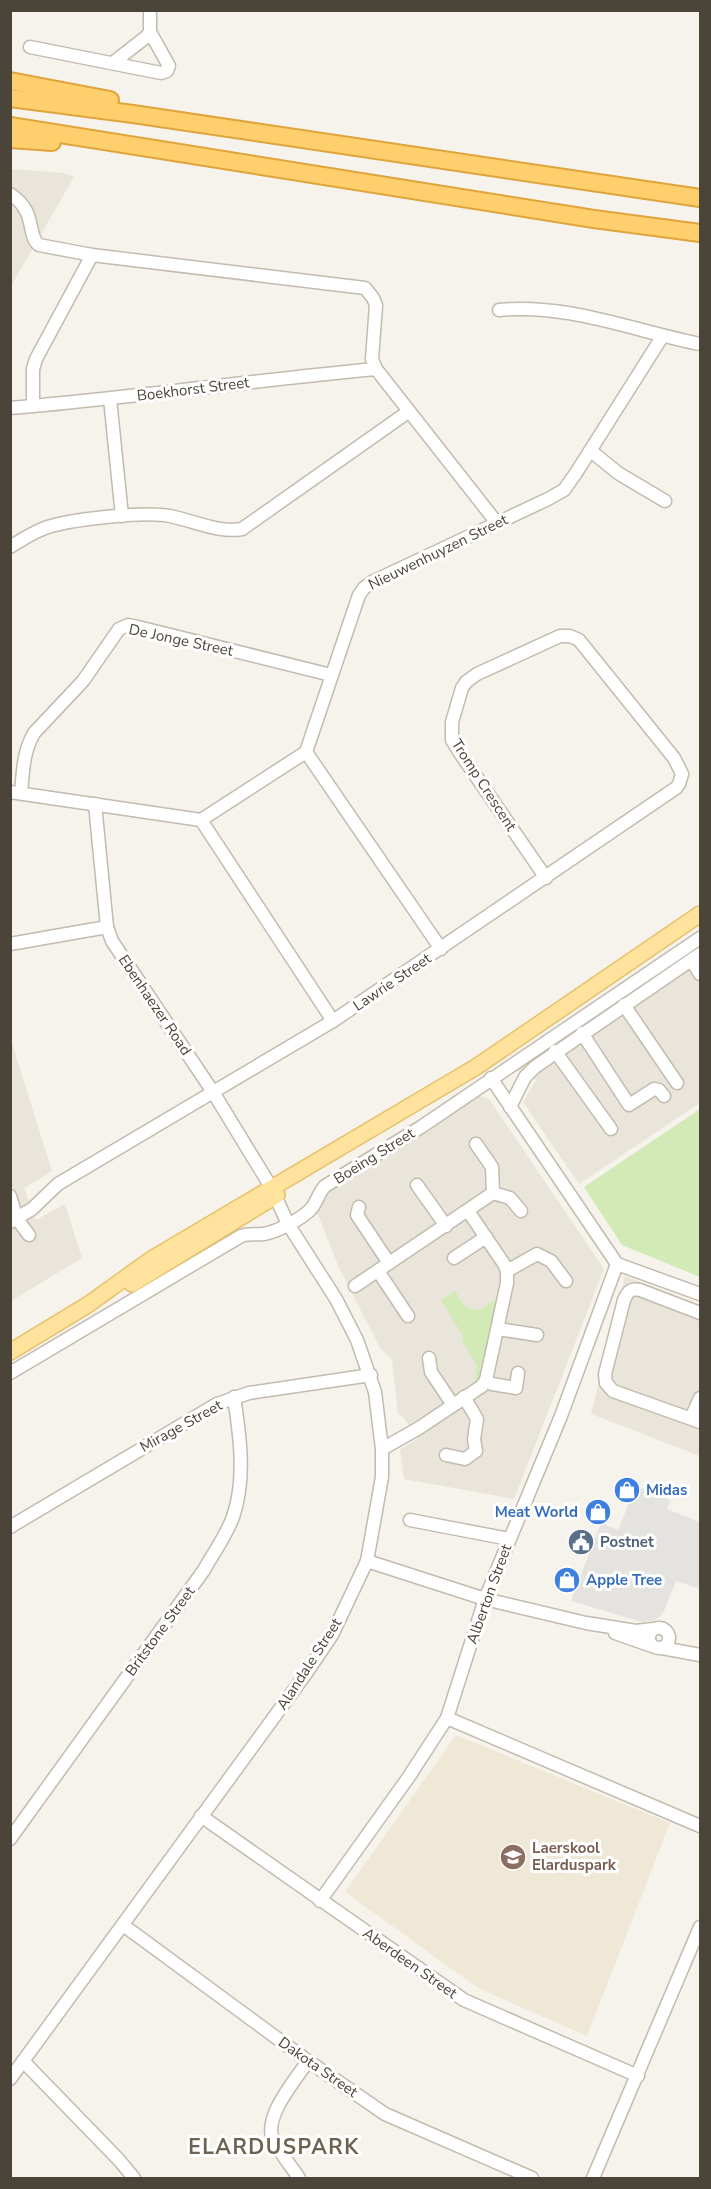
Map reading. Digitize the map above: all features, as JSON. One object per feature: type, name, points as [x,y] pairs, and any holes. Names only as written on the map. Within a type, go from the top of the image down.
[{"type":"highway","points":[[10,81],[351,147]]},
{"type":"highway","points":[[10,98],[133,114],[700,198]]},
{"type":"highway","points":[[10,126],[582,218],[700,233]]},
{"type":"highway","points":[[10,139],[152,148]]},
{"type":"main road","name":"Boeing Street","points":[[10,1354],[476,1067],[700,914]]},
{"type":"main road","name":"Boeing Street","points":[[273,1192],[448,1093],[700,922]]},
{"type":"street","points":[[30,47],[161,73],[167,71],[169,66],[150,32],[150,10]]},
{"type":"street","points":[[114,62],[150,32]]},
{"type":"street","points":[[10,194],[26,208],[34,241],[39,246],[92,255],[366,288],[376,305],[372,360],[376,369],[496,523]]},
{"type":"street","points":[[33,406],[33,369],[36,359],[92,255]]},
{"type":"street","points":[[499,310],[525,307],[579,315],[662,337],[700,344]]},
{"type":"street","name":"Nieuwenhuyzen Street","points":[[306,752],[359,595],[364,588],[557,495],[570,482],[591,451],[662,337]]},
{"type":"street","name":"Boekhorst Street","points":[[10,408],[376,369]]},
{"type":"street","points":[[110,399],[122,516]]},
{"type":"street","points":[[10,547],[53,525],[122,516],[156,514],[222,529],[242,529],[408,412]]},
{"type":"street","points":[[591,451],[618,473],[665,501]]},
{"type":"street","name":"De Jonge Street","points":[[16,793],[28,743],[82,681],[123,626],[138,627],[331,675]]},
{"type":"street","name":"Tromp Crescent","points":[[546,878],[452,740],[452,722],[458,697],[466,682],[477,674],[560,636],[570,636],[579,640],[656,735]]},
{"type":"street","name":"Lawrie Street","points":[[14,1221],[32,1209],[58,1184],[333,1021],[546,878],[680,784],[682,774],[679,767],[656,735]]},
{"type":"street","points":[[16,793],[201,820],[306,752],[441,949]]},
{"type":"street","name":"Ebenhaezer Road","points":[[94,804],[107,927],[115,947],[213,1092],[273,1192]]},
{"type":"street","points":[[201,820],[333,1021]]},
{"type":"street","points":[[10,944],[107,927]]},
{"type":"street","name":"Boeing Street","points":[[10,1373],[241,1236],[249,1233],[266,1233],[300,1218],[311,1209],[325,1186],[421,1127],[700,938]]},
{"type":"street","points":[[510,1107],[528,1072],[555,1051],[696,958],[700,974]]},
{"type":"street","points":[[624,1005],[677,1083]]},
{"type":"street","points":[[582,1033],[629,1105],[654,1089],[662,1092],[664,1096]]},
{"type":"street","points":[[555,1051],[610,1129]]},
{"type":"street","points":[[491,1078],[617,1264],[700,1294]]},
{"type":"street","points":[[476,1144],[492,1167],[493,1193]]},
{"type":"street","points":[[417,1185],[446,1226]]},
{"type":"street","name":"Alandale Street","points":[[10,2079],[332,1635],[367,1561],[382,1477],[378,1406],[357,1340],[336,1299],[288,1224],[273,1192]]},
{"type":"street","points":[[493,1193],[510,1198],[521,1210]]},
{"type":"street","points":[[355,1286],[493,1193]]},
{"type":"street","points":[[10,1196],[14,1221],[29,1235]]},
{"type":"street","points":[[359,1207],[357,1215],[389,1263]]},
{"type":"street","points":[[382,1449],[419,1428],[482,1386],[486,1380],[507,1283],[507,1270],[468,1211]]},
{"type":"street","points":[[454,1258],[486,1237]]},
{"type":"street","points":[[507,1270],[537,1254],[551,1261],[566,1281]]},
{"type":"street","name":"Alberton Street","points":[[320,1901],[408,1778],[447,1718],[485,1599],[561,1416],[617,1264]]},
{"type":"street","points":[[378,1270],[408,1316]]},
{"type":"street","points":[[700,1313],[640,1290],[629,1291],[624,1300],[605,1374],[606,1383],[613,1391],[696,1420],[700,1398]]},
{"type":"street","points":[[498,1329],[537,1335]]},
{"type":"street","points":[[429,1358],[431,1372],[453,1405]]},
{"type":"street","points":[[486,1380],[492,1384],[516,1388],[518,1373]]},
{"type":"street","name":"Mirage Street","points":[[10,1527],[195,1416],[234,1397],[370,1375]]},
{"type":"street","name":"Britstone Street","points":[[10,1839],[204,1570],[226,1532],[238,1498],[240,1480],[240,1432],[234,1397]]},
{"type":"street","points":[[446,1455],[465,1459],[476,1451],[474,1439],[477,1419],[464,1397]]},
{"type":"street","points":[[410,1520],[509,1539]]},
{"type":"street","points":[[367,1561],[485,1599],[586,1623],[698,1654]]},
{"type":"street","points":[[586,1623],[636,1631],[663,1629],[661,1644]]},
{"type":"street","points":[[653,1629],[648,1637],[661,1644]]},
{"type":"street","points":[[447,1718],[700,1826]]},
{"type":"street","name":"Aberdeen Street","points":[[201,1816],[464,2000],[638,2076]]},
{"type":"street","name":"Dakota Street","points":[[123,1925],[308,2061],[393,2119],[532,2178]]},
{"type":"street","points":[[593,2178],[700,1927]]},
{"type":"street","points":[[23,2061],[134,2178]]},
{"type":"street","points":[[299,2178],[273,2138],[271,2124],[275,2112],[308,2061]]},
{"type":"shaded area","points":[[11,169],[64,173],[74,177],[11,286]]},
{"type":"shaded area","points":[[700,942],[700,1103],[579,1184],[523,1102],[536,1080],[513,1069]]},
{"type":"shaded area","points":[[10,1037],[52,1171],[24,1188],[36,1220],[65,1204],[82,1258],[11,1301]]},
{"type":"shaded area","points":[[476,1095],[489,1099],[604,1269],[514,1499],[404,1479],[400,1450],[417,1439],[404,1418],[398,1414],[392,1360],[380,1348],[339,1268],[317,1212],[324,1193],[428,1132]]},
{"type":"shaded area","points":[[625,1276],[700,1305],[700,1456],[591,1414]]},
{"type":"shaded area","points":[[636,1486],[671,1500],[667,1509],[700,1522],[700,1589],[676,1581],[660,1616],[655,1620],[642,1622],[571,1601],[601,1523],[618,1530]]},
{"type":"shaded area","name":"Laerskool Elarduspark","points":[[456,1735],[670,1823],[587,2036],[478,1988],[345,1892]]},
{"type":"green space","points":[[700,1109],[700,1277],[622,1245],[584,1187]]},
{"type":"green space","points":[[455,1291],[466,1308],[480,1310],[493,1301],[497,1302],[482,1378],[475,1383],[477,1365],[462,1341],[463,1336],[441,1300]]},
{"type":"place","name":"Midas","points":[[627,1490]]},
{"type":"place","name":"Meat World","points":[[598,1512]]},
{"type":"place","name":"Postnet","points":[[581,1542]]},
{"type":"place","name":"Apple Tree","points":[[567,1580]]},
{"type":"place","name":"Laerskool Elarduspark","points":[[513,1857]]},
{"type":"district","name":"ELARDUSPARK","points":[[274,2147]]}]
